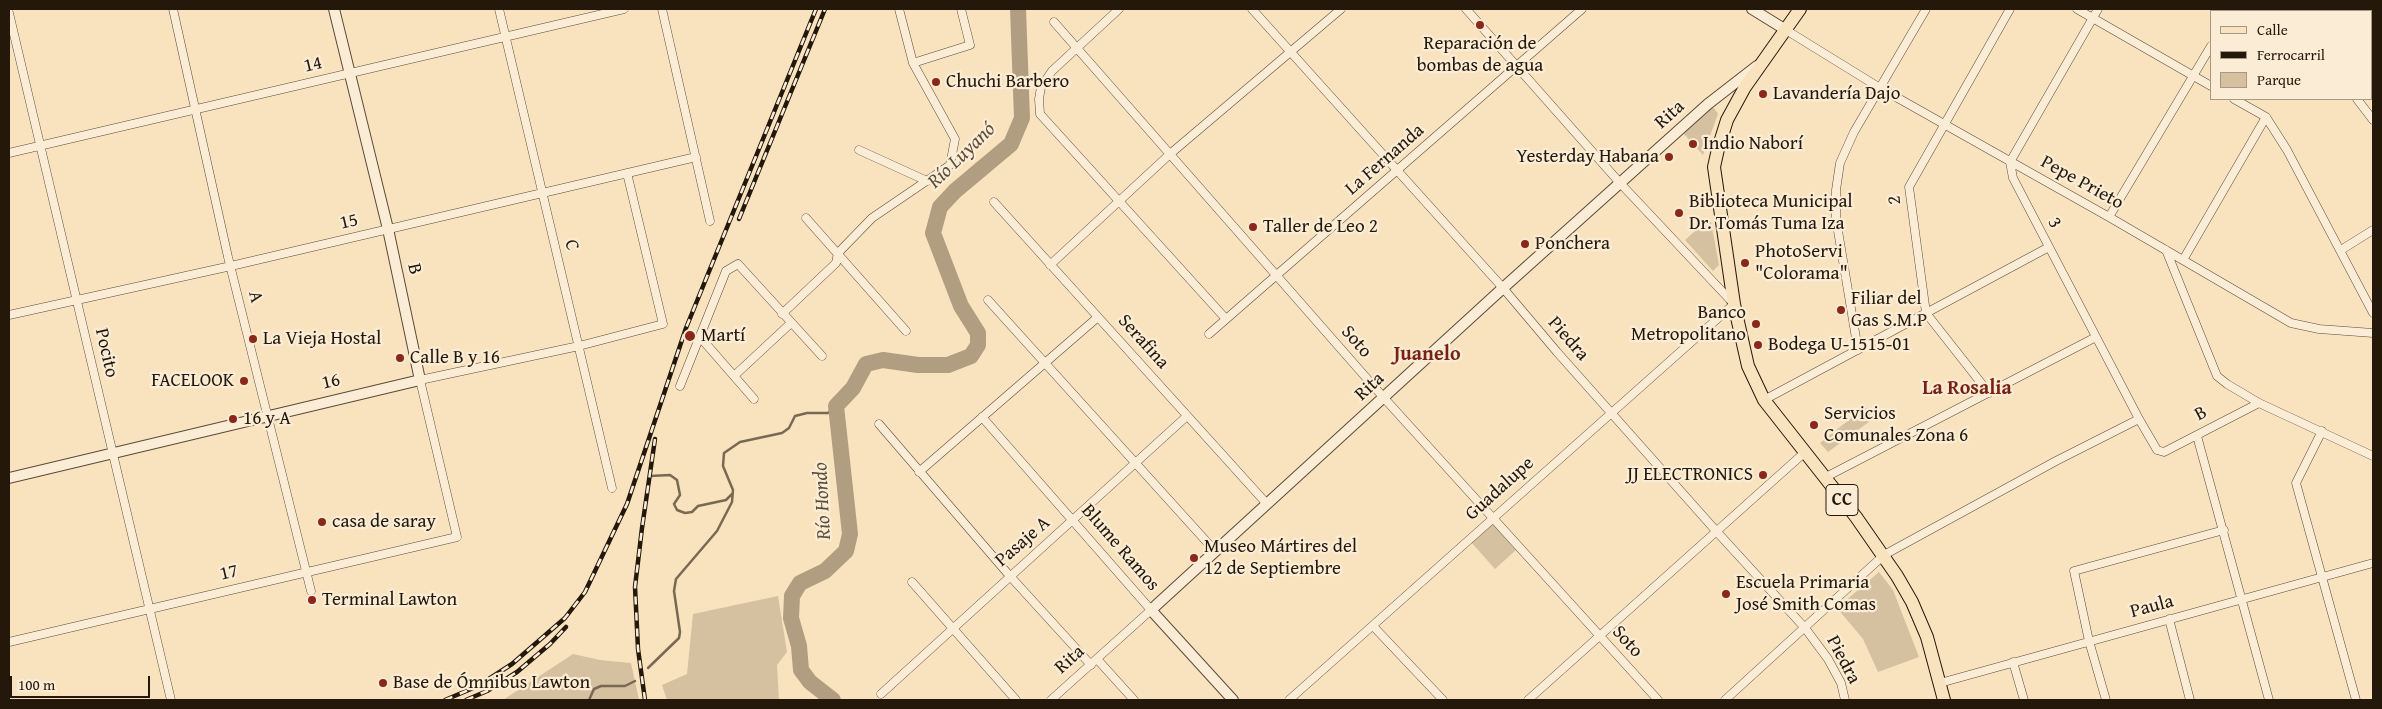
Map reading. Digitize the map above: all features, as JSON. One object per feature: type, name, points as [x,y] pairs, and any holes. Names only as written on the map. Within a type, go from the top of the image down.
[{"type":"main road","name":"CC","points":[[1800,9],[1760,63],[1727,120],[1714,167],[1734,304],[1748,366],[1764,400],[1884,555],[1912,602],[1927,637],[1944,700]]},
{"type":"street","name":"A","points":[[173,9],[231,266],[311,592]]},
{"type":"street","name":"B","points":[[334,9],[388,230],[420,380],[457,537]]},
{"type":"street","name":"C","points":[[500,9],[541,192],[612,488]]},
{"type":"street","name":"14","points":[[9,153],[624,9]]},
{"type":"street","points":[[662,9],[710,221]]},
{"type":"street","points":[[782,314],[836,263],[838,253],[872,218],[950,165],[955,139],[914,63],[899,9]]},
{"type":"street","points":[[914,63],[970,45],[960,9]]},
{"type":"street","points":[[1119,9],[1052,71],[1041,87],[1039,99],[1040,114],[1226,319]]},
{"type":"street","name":"Piedra","points":[[1252,9],[1503,288],[1557,352],[1717,532],[1805,628],[1833,667],[1841,683],[1845,700]]},
{"type":"street","points":[[1050,264],[1170,154],[1341,9]]},
{"type":"street","points":[[1466,9],[1620,183],[1734,304]]},
{"type":"street","name":"La Fernanda","points":[[1209,334],[1582,9]]},
{"type":"street","points":[[1752,9],[1786,30]]},
{"type":"street","points":[[1858,350],[1836,219],[1836,190],[1840,163],[1854,132],[1926,9]]},
{"type":"street","name":"2","points":[[1926,313],[1909,187],[2010,9]]},
{"type":"street","points":[[2077,9],[2210,85]]},
{"type":"street","points":[[2010,162],[2098,9]]},
{"type":"street","name":"Pocito","points":[[9,13],[171,700]]},
{"type":"street","name":"Soto","points":[[1054,22],[1384,398],[1658,700]]},
{"type":"street","name":"Pepe Prieto","points":[[1786,30],[1880,88],[2109,217],[2291,323],[2319,329],[2373,333]]},
{"type":"street","points":[[2109,217],[2210,48]]},
{"type":"street","name":"Rita","points":[[1051,700],[1503,288],[1708,104],[1760,63]]},
{"type":"street","points":[[2236,100],[2266,117],[2287,150],[2373,313]]},
{"type":"street","points":[[2358,100],[2373,120]]},
{"type":"street","points":[[2183,260],[2266,117]]},
{"type":"street","points":[[859,150],[927,181]]},
{"type":"street","name":"15","points":[[9,315],[388,230],[541,192],[696,157]]},
{"type":"street","name":"3","points":[[2010,162],[2013,178],[2138,419],[2160,452]]},
{"type":"street","name":"16","points":[[9,478],[267,415],[579,346],[663,324],[627,172]]},
{"type":"street","name":"Serafina","points":[[994,202],[1267,504]]},
{"type":"street","points":[[806,218],[906,331]]},
{"type":"street","points":[[2341,250],[2373,230]]},
{"type":"street","points":[[1764,400],[2049,247]]},
{"type":"street","points":[[2166,250],[2217,376],[2259,403],[2373,456]]},
{"type":"street","points":[[680,386],[726,271],[738,264],[822,356]]},
{"type":"street","points":[[988,300],[1215,551]]},
{"type":"street","name":"Guadalupe","points":[[1289,700],[1734,304]]},
{"type":"street","points":[[1926,313],[1989,393]]},
{"type":"street","points":[[919,472],[1098,317]]},
{"type":"street","points":[[734,376],[791,324]]},
{"type":"street","points":[[700,337],[754,400]]},
{"type":"street","points":[[1824,478],[2096,338]]},
{"type":"street","name":"B","points":[[2160,452],[2164,452],[2197,436],[2259,403]]},
{"type":"street","name":"Pasaje A","points":[[880,694],[1009,575],[1136,464],[1187,416]]},
{"type":"street","name":"Blume Ramos","points":[[982,417],[1151,610],[1233,700]]},
{"type":"street","points":[[1725,700],[1884,555],[2056,461],[2138,419]]},
{"type":"street","points":[[879,424],[1009,575],[1090,665]]},
{"type":"street","points":[[2322,431],[2296,483],[2356,700]]},
{"type":"street","points":[[2197,436],[2269,700]]},
{"type":"street","points":[[1528,700],[1804,453]]},
{"type":"street","points":[[2106,700],[2089,642],[2074,571],[2224,530]]},
{"type":"street","name":"17","points":[[9,642],[457,537]]},
{"type":"street","name":"Paula","points":[[1940,682],[2373,563]]},
{"type":"street","points":[[912,582],[1016,700]]},
{"type":"street","points":[[2169,619],[2190,700]]},
{"type":"street","points":[[1373,626],[1442,700]]},
{"type":"street","points":[[1097,659],[1134,700]]},
{"type":"street","points":[[2013,662],[2024,700]]},
{"type":"green space","points":[[1709,107],[1714,108],[1718,114],[1703,155],[1682,132]]},
{"type":"green space","points":[[1705,222],[1711,222],[1719,265],[1713,271],[1685,240]]},
{"type":"green space","points":[[1865,407],[1874,418],[1828,452],[1820,443]]},
{"type":"green space","points":[[1492,523],[1516,550],[1495,569],[1471,542]]},
{"type":"green space","points":[[1879,572],[1893,590],[1919,657],[1878,672],[1863,639],[1837,608]]},
{"type":"green space","points":[[778,596],[787,652],[777,665],[779,700],[667,700],[662,685],[687,674],[693,614]]},
{"type":"green space","points":[[573,654],[600,660],[631,663],[639,700],[503,700]]},
{"type":"waterway","name":"Río Luyanó","points":[[833,700],[810,682],[801,670],[799,646],[791,618],[792,596],[800,583],[825,571],[846,551],[850,534],[836,406],[853,388],[866,364],[883,360],[918,365],[948,365],[971,356],[978,345],[978,333],[961,306],[933,233],[940,207],[955,191],[1011,144],[1022,118],[1018,9]]},
{"type":"waterway","name":"Río Luyanó","points":[[648,668],[679,638],[680,632],[674,591],[676,579],[717,531],[732,502],[733,490],[723,466],[724,453],[740,442],[782,433],[789,428],[795,416],[807,413],[828,413],[836,406]]},
{"type":"waterway","points":[[650,476],[670,475],[677,480],[680,495],[674,504],[677,510],[685,513],[692,512],[698,506],[726,500],[732,494]]},
{"type":"waterway","name":"Río Luyanó","points":[[589,700],[594,689],[601,686],[625,686],[635,681]]},
{"type":"railway","points":[[445,700],[478,686],[512,664],[565,618],[585,592],[627,504],[686,328],[816,9]]},
{"type":"railway","points":[[739,219],[825,9]]},
{"type":"railway","points":[[645,700],[638,649],[635,587],[655,439]]},
{"type":"railway","points":[[466,700],[487,691],[517,672],[550,644],[566,627]]},
{"type":"place","name":"Reparación de bombas de agua","points":[[1480,25]]},
{"type":"place","name":"Chuchi Barbero","points":[[936,82]]},
{"type":"place","name":"Lavandería Dajo","points":[[1763,94]]},
{"type":"place","name":"Indio Naborí","points":[[1693,144]]},
{"type":"place","name":"Yesterday Habana","points":[[1669,157]]},
{"type":"place","name":"Biblioteca Municipal Dr. Tomás Tuma Iza","points":[[1679,213]]},
{"type":"place","name":"Taller de Leo 2","points":[[1253,227]]},
{"type":"place","name":"Ponchera","points":[[1525,244]]},
{"type":"place","name":"PhotoServi \"Colorama\"","points":[[1745,263]]},
{"type":"place","name":"Filiar del Gas S.M.P","points":[[1841,310]]},
{"type":"place","name":"Banco Metropolitano","points":[[1756,324]]},
{"type":"place","name":"Martí","points":[[690,336]]},
{"type":"place","name":"La Vieja Hostal","points":[[253,339]]},
{"type":"place","name":"Bodega U-1515-01","points":[[1758,345]]},
{"type":"place","name":"Calle B y 16","points":[[400,358]]},
{"type":"place","name":"FACELOOK","points":[[244,381]]},
{"type":"place","name":"16 y A","points":[[233,419]]},
{"type":"place","name":"Servicios Comunales Zona 6","points":[[1814,425]]},
{"type":"place","name":"JJ ELECTRONICS","points":[[1763,475]]},
{"type":"place","name":"casa de saray","points":[[322,522]]},
{"type":"place","name":"Museo Mártires del 12 de Septiembre","points":[[1194,558]]},
{"type":"place","name":"Escuela Primaria José Smith Comas","points":[[1726,594]]},
{"type":"place","name":"Terminal Lawton","points":[[312,600]]},
{"type":"place","name":"Base de Ómnibus Lawton","points":[[383,683]]},
{"type":"district","name":"Juanelo","points":[[1427,355]]},
{"type":"district","name":"La Rosalia","points":[[1967,389]]},
{"type":"water label","name":"Río Hondo","points":[[823,501]]}]
